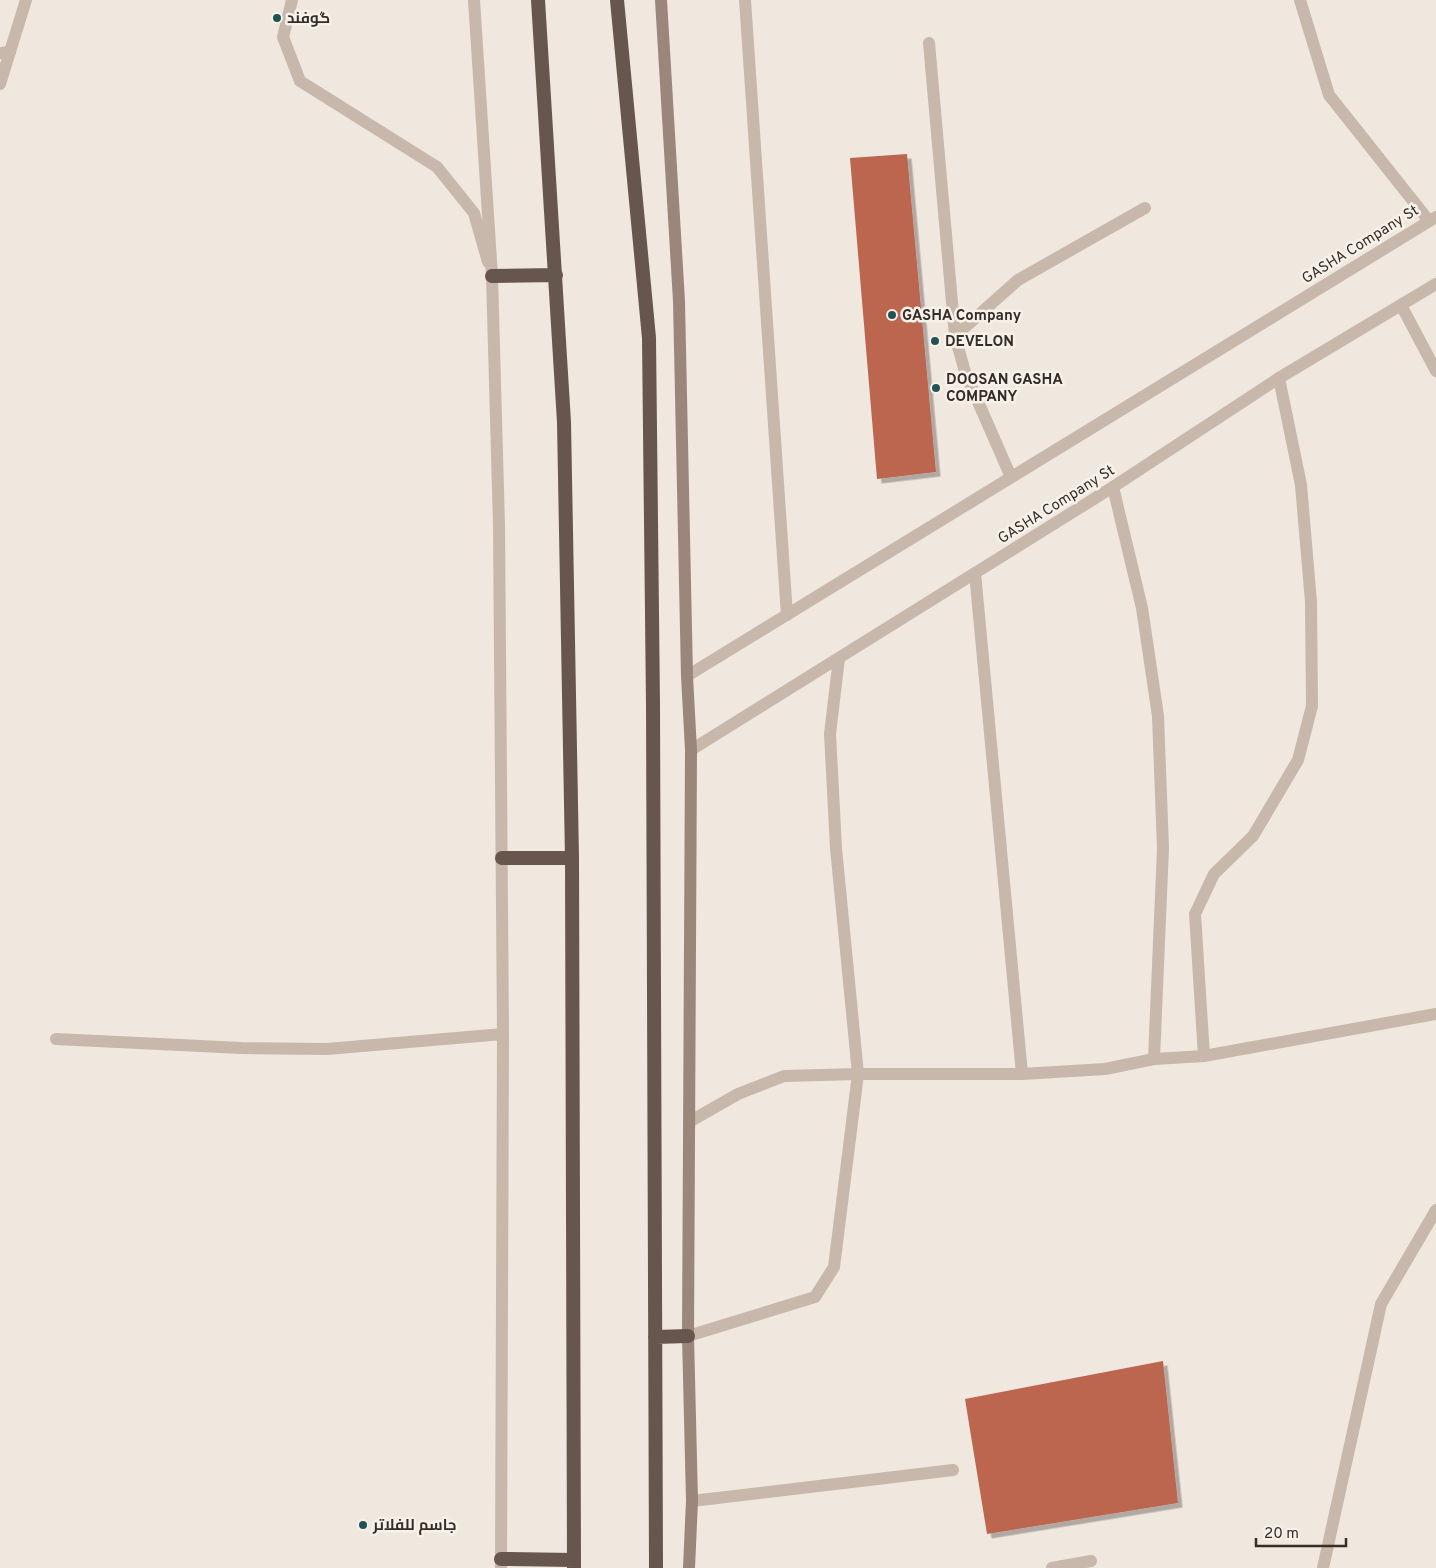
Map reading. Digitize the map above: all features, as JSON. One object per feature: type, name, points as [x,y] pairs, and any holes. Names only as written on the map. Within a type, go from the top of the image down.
[{"type":"highway","points":[[501,1563],[574,1564],[572,858],[564,422],[538,0]]},
{"type":"highway","points":[[616,0],[649,338],[653,715],[656,1568]]},
{"type":"highway","points":[[492,276],[556,275]]},
{"type":"highway","points":[[502,858],[572,858]]},
{"type":"highway","points":[[655,1337],[688,1336]]},
{"type":"main road","points":[[661,0],[679,301],[687,676],[692,750],[688,1336],[692,1500],[689,1568]]},
{"type":"street","points":[[0,84],[5,52],[26,0]]},
{"type":"street","points":[[292,0],[283,37],[300,82],[437,167],[474,213],[492,276]]},
{"type":"street","points":[[474,0],[492,276],[499,525],[503,1034],[501,1563]]},
{"type":"street","points":[[745,0],[787,615]]},
{"type":"street","points":[[1300,0],[1329,95],[1432,219]]},
{"type":"street","points":[[929,43],[955,336],[965,372],[1011,478]]},
{"type":"street","points":[[955,336],[1018,280],[1145,208]]},
{"type":"street","name":"GASHA Company St","points":[[687,676],[1432,219]]},
{"type":"street","name":"GASHA Company St","points":[[692,750],[1113,487],[1279,378],[1436,284]]},
{"type":"street","points":[[1401,305],[1436,371]]},
{"type":"street","points":[[1204,1056],[1195,914],[1214,874],[1253,836],[1298,760],[1312,706],[1311,602],[1301,485],[1279,378]]},
{"type":"street","points":[[1113,487],[1142,608],[1158,716],[1163,848],[1154,1059]]},
{"type":"street","points":[[975,573],[1022,1074]]},
{"type":"street","points":[[688,1336],[815,1298],[834,1267],[858,1074],[836,848],[830,734],[839,658]]},
{"type":"street","points":[[690,1122],[738,1094],[784,1076],[1022,1074],[1105,1069],[1154,1059],[1204,1056],[1436,1014]]},
{"type":"street","points":[[56,1039],[241,1048],[327,1049],[503,1034]]},
{"type":"street","points":[[1323,1568],[1381,1304],[1436,1210]]},
{"type":"street","points":[[692,1500],[954,1470]]},
{"type":"street","points":[[1052,1568],[1091,1560]]},
{"type":"building","name":"GASHA Company","points":[[907,154],[936,472],[877,479],[850,158]]},
{"type":"building","points":[[1163,1361],[1178,1503],[987,1534],[965,1399]]},
{"type":"place","name":"گوفند","points":[[277,18]]},
{"type":"place","name":"GASHA Company","points":[[892,315]]},
{"type":"place","name":"DEVELON","points":[[935,341]]},
{"type":"place","name":"DOOSAN GASHA COMPANY","points":[[936,388]]},
{"type":"place","name":"جاسم للفلاتر","points":[[363,1525]]}]
